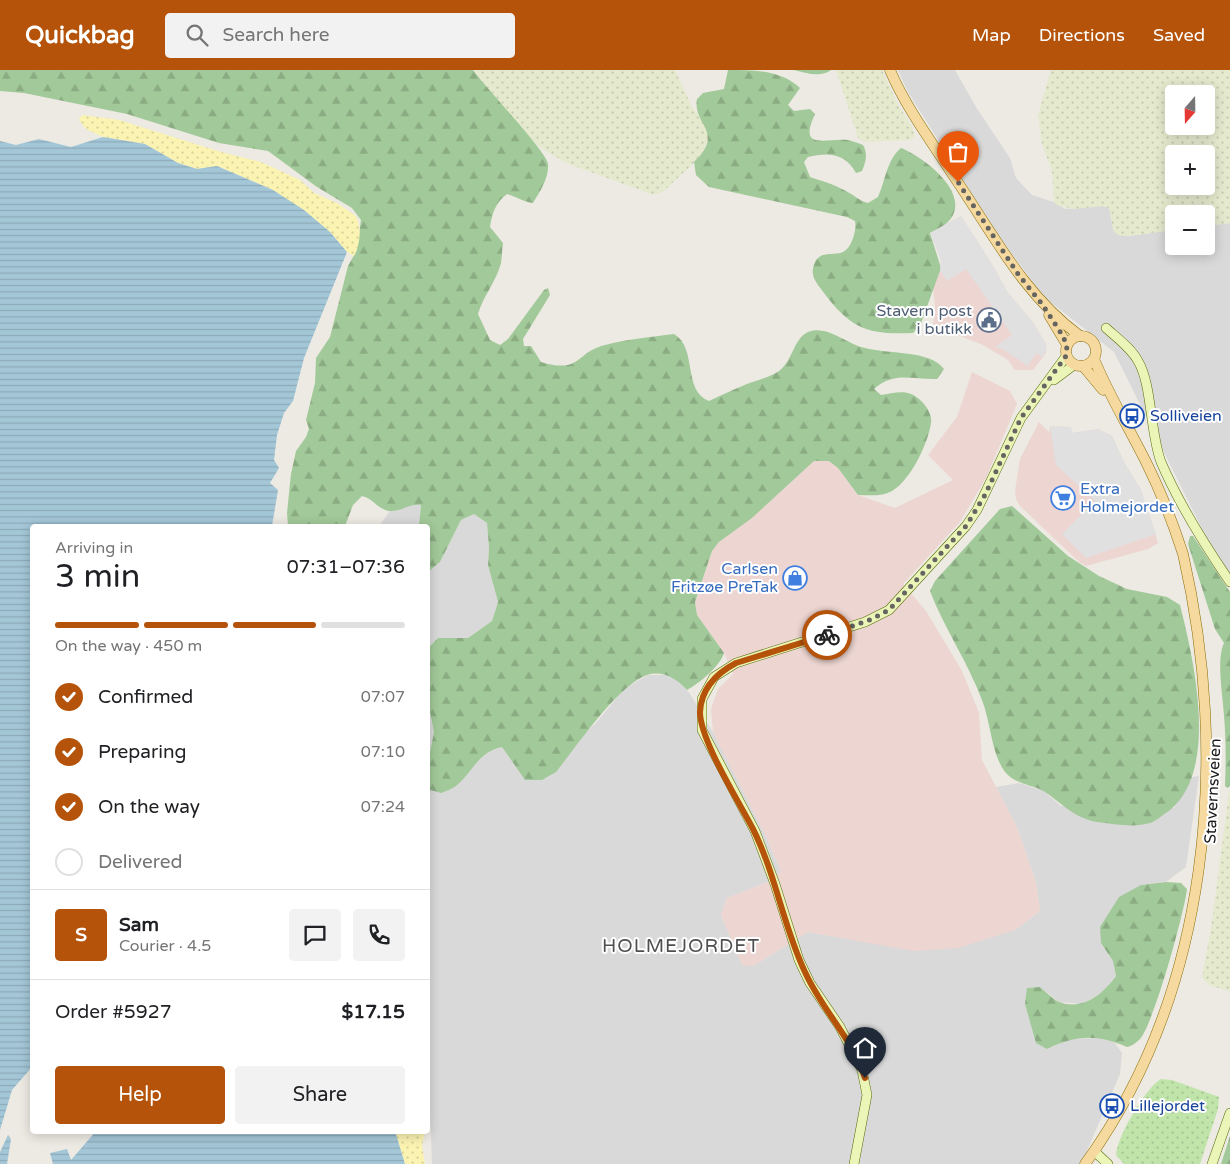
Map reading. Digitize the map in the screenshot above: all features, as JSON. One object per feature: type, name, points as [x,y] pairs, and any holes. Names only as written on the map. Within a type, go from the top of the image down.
[{"type":"main road","points":[[890,70],[908,105],[1018,274],[1042,304],[1067,350],[1079,365],[1094,359],[1095,345],[1088,338],[1080,336],[1042,304]]},
{"type":"main road","points":[[1067,350],[1072,339],[1080,336]]},
{"type":"main road","name":"Stavernsveien","points":[[1094,359],[1116,408],[1153,477],[1184,557],[1207,648],[1216,735]]},
{"type":"main road","name":"Stavernsveien","points":[[1079,365],[1116,408]]},
{"type":"main road","name":"Stavernsveien","points":[[1086,1164],[1136,1083],[1157,1038],[1178,985],[1204,893],[1215,811],[1216,786]]},
{"type":"street","points":[[1106,328],[1132,352],[1142,368],[1155,439],[1162,462],[1186,511],[1230,582]]},
{"type":"street","points":[[854,1164],[867,1095],[862,1070],[840,1027],[822,1003],[799,960],[775,884],[754,831],[702,730],[702,699],[714,677],[736,663],[847,628],[872,619],[889,610],[972,518],[985,495],[1021,418],[1044,388],[1067,350]]},
{"type":"street","points":[[1044,388],[1079,365]]},
{"type":"street","points":[[1212,1164],[1230,1113]]},
{"type":"street","points":[[1094,1151],[1108,1164]]},
{"type":"shaded area","points":[[898,70],[955,70],[976,107],[1010,158],[1016,178],[1032,195],[1054,202],[1065,209],[1104,206],[1110,210],[1111,220],[1118,235],[1128,236],[1165,231],[1165,255],[1215,255],[1215,225],[1230,223],[1230,585],[1114,352],[1044,297],[1001,239],[908,92]]},
{"type":"shaded area","points":[[961,216],[1008,293],[1032,321],[1046,344],[1046,353],[1033,370],[1015,370],[1008,360],[983,345],[933,325],[935,307],[933,287],[940,271],[944,225]]},
{"type":"shaded area","points":[[961,216],[1008,293],[1032,321],[1046,344],[1047,348],[1043,357],[1036,353],[1028,366],[1003,349],[995,347],[1012,335],[966,269],[947,281],[940,271],[941,261],[930,233]]},
{"type":"shaded area","points":[[972,372],[1010,391],[1017,404],[986,478],[960,522],[903,584],[926,611],[962,671],[979,713],[982,760],[1017,827],[1036,883],[1040,911],[1015,930],[958,948],[913,951],[808,932],[753,966],[742,965],[721,915],[727,898],[768,882],[781,872],[766,836],[713,732],[711,709],[718,689],[733,674],[724,653],[697,615],[695,602],[712,551],[719,542],[752,518],[814,461],[829,460],[838,468],[858,495],[895,508],[953,480],[928,455],[957,417]]},
{"type":"shaded area","points":[[1039,422],[1049,432],[1050,426],[1071,427],[1072,433],[1098,429],[1112,436],[1124,462],[1141,490],[1158,543],[1148,549],[1086,566],[1079,562],[1020,506],[1016,499],[1015,491],[1020,459]]},
{"type":"shaded area","points":[[1050,426],[1071,427],[1072,433],[1098,429],[1112,436],[1124,462],[1141,490],[1156,534],[1086,558],[1062,534],[1095,501],[1056,465]]},
{"type":"shaded area","points":[[413,504],[421,505],[419,524],[380,524],[390,511]]},
{"type":"shaded area","points":[[474,514],[487,523],[488,565],[498,602],[492,621],[468,638],[438,638],[430,646],[430,570],[440,562],[461,520]]},
{"type":"shaded area","points":[[648,675],[667,675],[679,681],[690,694],[713,732],[766,836],[781,872],[768,882],[727,898],[721,915],[742,964],[753,966],[808,932],[845,938],[1015,930],[1040,911],[1036,883],[1017,827],[996,787],[1019,783],[1044,791],[1061,806],[1174,808],[1192,777],[1199,776],[1186,867],[1166,882],[1141,885],[1101,943],[1113,961],[1116,976],[1104,992],[1082,1004],[1059,1002],[1040,987],[1047,1049],[1070,1039],[1099,1038],[1114,1042],[1122,1053],[1120,1074],[1086,1153],[1093,1164],[432,1164],[430,1111],[430,790],[456,785],[472,766],[493,748],[502,747],[525,780],[596,723],[624,689]]},
{"type":"shaded area","points":[[430,712],[434,732],[430,752]]},
{"type":"green space","points":[[0,70],[473,70],[527,133],[548,164],[546,179],[533,203],[507,194],[497,204],[493,213],[490,227],[503,243],[501,263],[478,314],[490,340],[500,345],[508,339],[544,290],[548,288],[550,295],[523,339],[524,346],[531,346],[541,362],[564,366],[605,345],[674,334],[681,340],[686,349],[692,379],[696,388],[701,396],[709,401],[779,371],[784,367],[799,340],[808,332],[815,330],[829,332],[865,348],[929,359],[938,363],[944,369],[937,379],[896,378],[881,383],[874,389],[881,395],[900,392],[907,393],[915,396],[922,402],[928,410],[931,419],[926,441],[917,461],[905,479],[892,491],[880,495],[858,495],[838,468],[829,461],[814,461],[752,518],[719,542],[712,551],[695,602],[697,615],[724,653],[714,669],[698,683],[687,690],[669,676],[659,674],[647,675],[636,681],[611,703],[556,772],[542,780],[525,780],[502,747],[487,753],[462,781],[454,787],[441,793],[430,790],[430,752],[434,732],[430,712],[430,646],[438,638],[468,638],[492,621],[498,602],[488,565],[487,523],[474,514],[461,520],[440,562],[430,570],[430,524],[419,524],[421,505],[413,505],[390,511],[382,509],[362,496],[353,505],[346,524],[288,524],[287,513],[291,474],[296,451],[309,429],[306,420],[315,383],[316,358],[330,337],[348,266],[357,250],[361,220],[352,208],[317,187],[268,151],[219,143],[127,114],[24,93],[0,91]]},
{"type":"green space","points":[[473,70],[675,70],[693,109],[703,120],[709,133],[709,140],[699,158],[665,190],[658,194],[651,194],[566,163],[538,146],[486,88]]},
{"type":"green space","points":[[728,70],[766,72],[792,82],[800,88],[788,105],[794,111],[810,109],[815,114],[810,133],[812,138],[823,141],[848,140],[863,145],[866,151],[866,158],[862,171],[856,173],[847,161],[841,158],[822,155],[808,157],[804,162],[810,177],[836,186],[868,203],[878,197],[889,164],[901,148],[931,166],[948,185],[954,196],[955,207],[952,217],[945,225],[930,233],[941,268],[920,326],[913,333],[872,331],[852,322],[834,305],[814,279],[813,269],[818,258],[825,254],[843,252],[849,247],[854,233],[855,221],[847,217],[709,187],[696,175],[694,162],[703,151],[708,135],[699,115],[697,99],[703,93],[724,89]]},
{"type":"green space","points":[[794,70],[831,70],[818,74]]},
{"type":"green space","points":[[836,70],[882,70],[898,105],[912,127],[915,137],[909,140],[864,142],[858,138]]},
{"type":"green space","points":[[1051,70],[1230,70],[1230,223],[1215,225],[1215,205],[1165,205],[1165,231],[1128,236],[1118,235],[1113,230],[1110,210],[1104,206],[1074,209],[1057,205],[1054,202],[1052,171],[1042,144],[1038,115]]},
{"type":"green space","points":[[1012,506],[1068,556],[1099,576],[1127,589],[1167,597],[1180,605],[1192,656],[1196,687],[1199,718],[1198,748],[1193,775],[1181,798],[1163,815],[1152,822],[1124,825],[1089,820],[1069,810],[1040,789],[1019,782],[1009,776],[1000,764],[985,709],[976,686],[930,591],[935,581],[1000,509]]},
{"type":"green space","points":[[1190,536],[1193,536],[1230,592],[1230,785],[1228,788],[1225,786],[1225,733],[1220,668],[1224,643],[1215,629],[1188,544]]},
{"type":"green space","points":[[1230,786],[1230,991],[1211,986],[1202,978],[1211,928]]},
{"type":"green space","points":[[1166,882],[1181,883],[1187,889],[1185,902],[1160,991],[1146,1029],[1140,1039],[1127,1047],[1096,1038],[1068,1041],[1047,1049],[1036,1043],[1025,1004],[1027,988],[1040,987],[1057,1001],[1068,1004],[1084,1002],[1099,995],[1116,976],[1113,961],[1101,943],[1100,927],[1119,897],[1141,885]]},
{"type":"green space","points":[[1161,1079],[1172,1080],[1219,1097],[1218,1109],[1200,1164],[1124,1164],[1116,1155],[1126,1125],[1147,1092]]},
{"type":"green space","points":[[1230,1136],[1230,1164],[1221,1164]]},
{"type":"sand","points":[[82,115],[119,120],[221,152],[261,162],[300,180],[314,193],[337,203],[356,216],[360,236],[354,256],[347,252],[330,232],[273,190],[217,166],[197,169],[178,163],[145,144],[103,137],[86,129],[79,120]]},
{"type":"sand","points":[[396,1134],[424,1134],[422,1146],[425,1164],[405,1164]]},
{"type":"water","points":[[103,137],[145,144],[178,163],[197,169],[217,166],[273,190],[304,210],[330,232],[347,252],[304,358],[293,401],[284,413],[277,435],[274,460],[279,468],[270,483],[278,490],[272,524],[30,524],[30,1069],[12,1090],[0,1130],[0,141],[16,145],[39,139],[71,147]]},
{"type":"water","points":[[93,1134],[396,1134],[405,1164],[53,1164],[50,1153],[67,1149],[71,1160]]},
{"type":"water","points":[[8,1135],[11,1139],[7,1164],[0,1164],[0,1152]]},
{"type":"way so far","points":[[827,635],[872,619],[889,610],[966,526],[985,495],[1021,418],[1058,370],[1066,356],[1067,345],[1061,333],[1042,304],[1018,274],[958,182]]},
{"type":"place","name":"Stavern post i butikk","points":[[989,320]]},
{"type":"place","name":"Solliveien","points":[[1132,416]]},
{"type":"place","name":"Extra Holmejordet","points":[[1063,498]]},
{"type":"place","name":"Carlsen Fritzøe PreTak","points":[[795,578]]},
{"type":"place","name":"Lillejordet","points":[[1112,1106]]},
{"type":"district","name":"HOLMEJORDET","points":[[681,946]]},
{"type":"route","points":[[827,635],[736,663],[724,669],[714,677],[707,688],[702,699],[700,712],[702,730],[754,831],[775,884],[799,960],[822,1003],[840,1027],[860,1063],[865,1078]]}]
